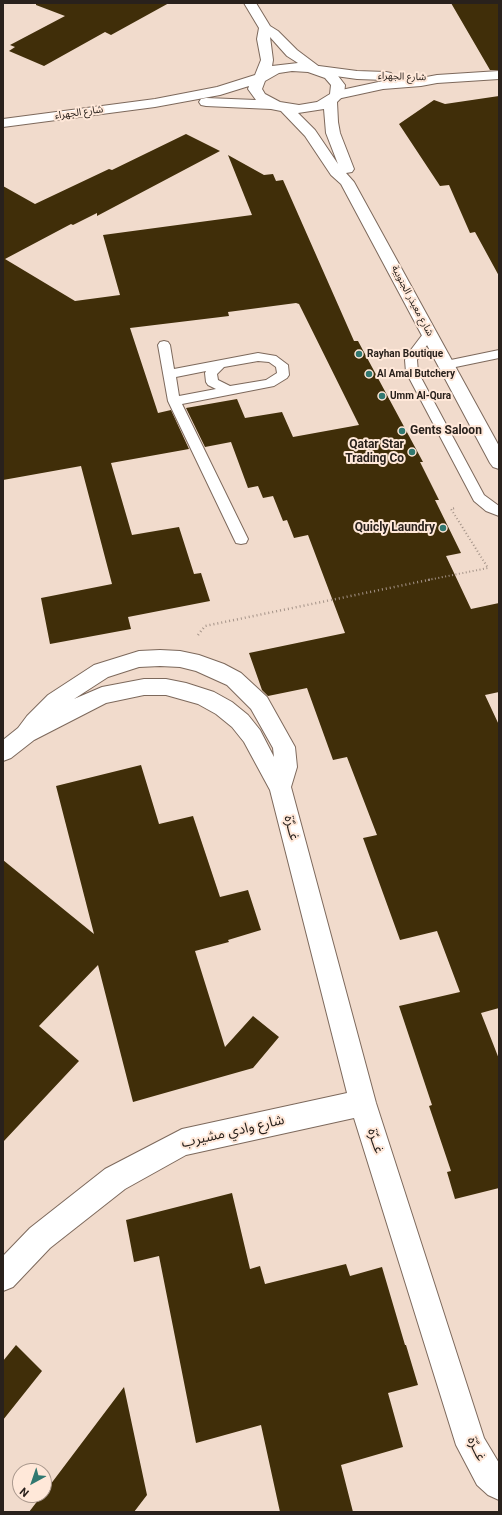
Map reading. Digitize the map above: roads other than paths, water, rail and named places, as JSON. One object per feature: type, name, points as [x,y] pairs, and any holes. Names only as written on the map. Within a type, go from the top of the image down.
[{"type":"street","points":[[250,3],[265,28],[274,34],[292,53],[318,70]]},
{"type":"street","points":[[261,76],[267,60],[263,39],[265,28]]},
{"type":"street","name":"شارع الجهراء","points":[[3,123],[155,103],[220,91],[276,69],[288,67],[300,67],[357,75],[416,76],[436,79]]},
{"type":"street","name":"شارع معيذر الجنوبية","points":[[318,70],[330,75],[336,81],[339,88],[333,98],[331,122],[333,133],[348,170],[347,182]]},
{"type":"street","name":"شارع الجهراء","points":[[155,103],[219,102],[280,106],[299,109],[314,107],[333,98],[383,85],[436,79],[499,75]]},
{"type":"street","name":"شارع معيذر الجنوبية","points":[[261,76],[256,85],[257,93],[264,100],[280,106],[310,133],[336,172],[347,182],[499,463]]},
{"type":"street","name":"غــرّة","points":[[26,734],[35,722],[56,701],[101,671],[139,659],[180,659],[199,663],[234,679],[248,691],[259,704],[284,747],[286,767],[280,787]]},
{"type":"street","name":"غــرّة","points":[[3,752],[26,734],[102,695],[144,686],[166,687],[186,691],[206,698],[224,708],[240,721],[252,736],[273,777],[280,787],[363,1103],[471,1445],[488,1474],[499,1484]]},
{"type":"street","name":"شارع وادي مشيرب","points":[[3,1277],[40,1238],[115,1179],[182,1142],[363,1103]]},
{"type":"lane","points":[[430,334],[413,355],[411,360],[412,372],[483,502],[491,508],[499,511]]},
{"type":"lane","points":[[164,344],[174,402],[241,539]]},
{"type":"lane","points":[[446,364],[499,354]]},
{"type":"lane","points":[[169,374],[258,357],[272,359],[282,365],[283,375],[270,383],[174,402]]},
{"type":"lane","points":[[220,364],[211,373],[212,382],[228,391]]},
{"type":"place","name":"Rayhan Boutique","points":[[359,354]]},
{"type":"place","name":"Al Amal Butchery","points":[[369,374]]},
{"type":"place","name":"Umm Al-Qura","points":[[382,396]]},
{"type":"place","name":"Gents Saloon","points":[[402,431]]},
{"type":"place","name":"Qatar Star Trading Co","points":[[412,452]]},
{"type":"place","name":"Quicly Laundry","points":[[443,528]]}]
